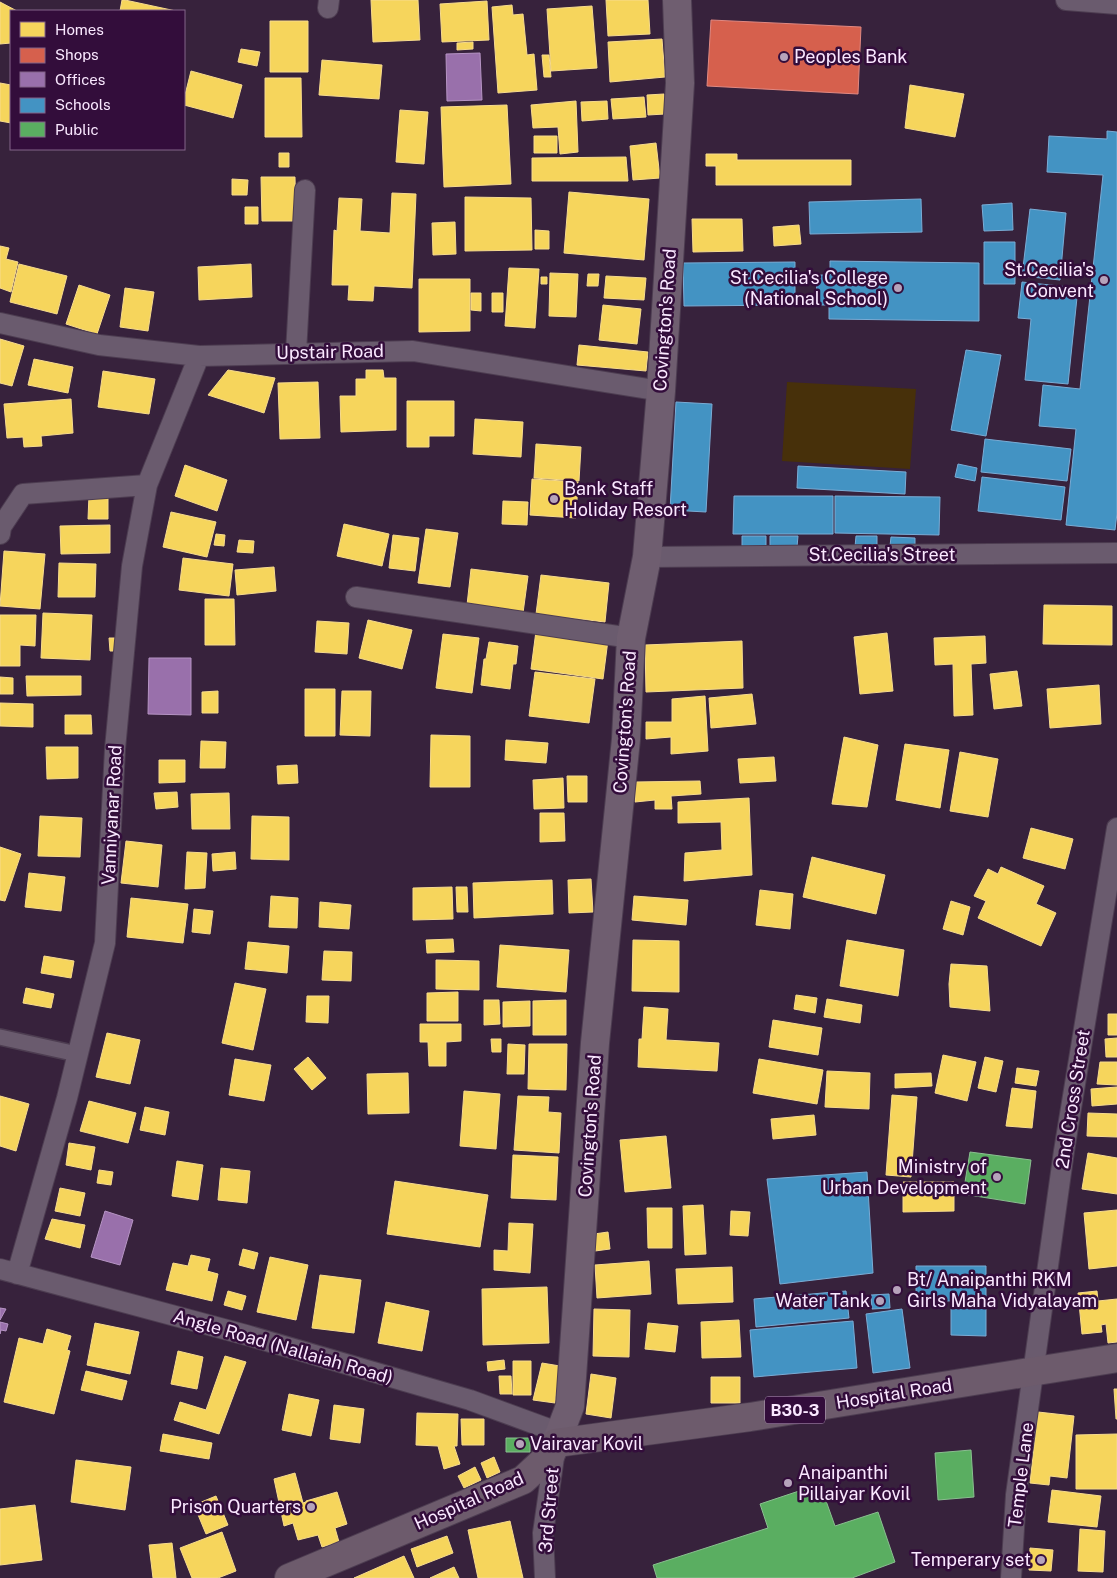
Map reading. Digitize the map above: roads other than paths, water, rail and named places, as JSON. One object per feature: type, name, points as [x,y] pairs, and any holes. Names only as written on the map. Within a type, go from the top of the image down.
[{"type":"main road","name":"Covington's Road","points":[[556,1443],[570,1406],[595,1043],[626,739],[631,638],[647,557],[661,391],[680,83],[677,0]]},
{"type":"main road","name":"Hospital Road","points":[[289,1578],[523,1480],[551,1454],[556,1443],[750,1417],[1117,1358]]},
{"type":"street","points":[[1066,0],[1117,4]]},
{"type":"street","points":[[296,352],[305,190]]},
{"type":"street","name":"Upstair Road","points":[[0,323],[99,345],[199,356],[296,352],[413,351],[661,391]]},
{"type":"street","name":"Vanniyanar Road","points":[[8,1271],[77,1054],[105,943],[117,730],[132,566],[147,485],[199,356]]},
{"type":"street","points":[[0,534],[1,527],[23,494],[147,485]]},
{"type":"street","name":"St.Cecilia's Street","points":[[647,557],[1117,553]]},
{"type":"street","points":[[356,597],[631,638]]},
{"type":"street","name":"2nd Cross Street","points":[[1034,1371],[1064,1151],[1117,828]]},
{"type":"street","points":[[0,1036],[77,1054]]},
{"type":"street","name":"Angle Road (Nallaiah Road)","points":[[8,1271],[246,1335],[470,1400],[548,1429],[556,1443]]},
{"type":"street","name":"Temple Lane","points":[[1011,1578],[1016,1495],[1034,1371]]},
{"type":"street","name":"3rd Street","points":[[546,1578],[544,1533],[556,1443]]},
{"type":"place","name":"Peoples Bank","points":[[784,57]]},
{"type":"place","name":"St.Cecilia's Convent","points":[[1104,280]]},
{"type":"place","name":"St.Cecilia's College (National School)","points":[[898,288]]},
{"type":"place","name":"Bank Staff Holiday Resort","points":[[554,499]]},
{"type":"place","name":"Ministry of Urban Development","points":[[997,1177]]},
{"type":"place","name":"Bt/ Anaipanthi RKM Girls Maha Vidyalayam","points":[[897,1290]]},
{"type":"place","name":"Water Tank","points":[[880,1301]]},
{"type":"place","name":"Vairavar Kovil","points":[[520,1444]]},
{"type":"place","name":"Anaipanthi Pillaiyar Kovil","points":[[788,1483]]},
{"type":"place","name":"Prison Quarters","points":[[311,1507]]},
{"type":"place","name":"Temperary set","points":[[1041,1560]]}]
